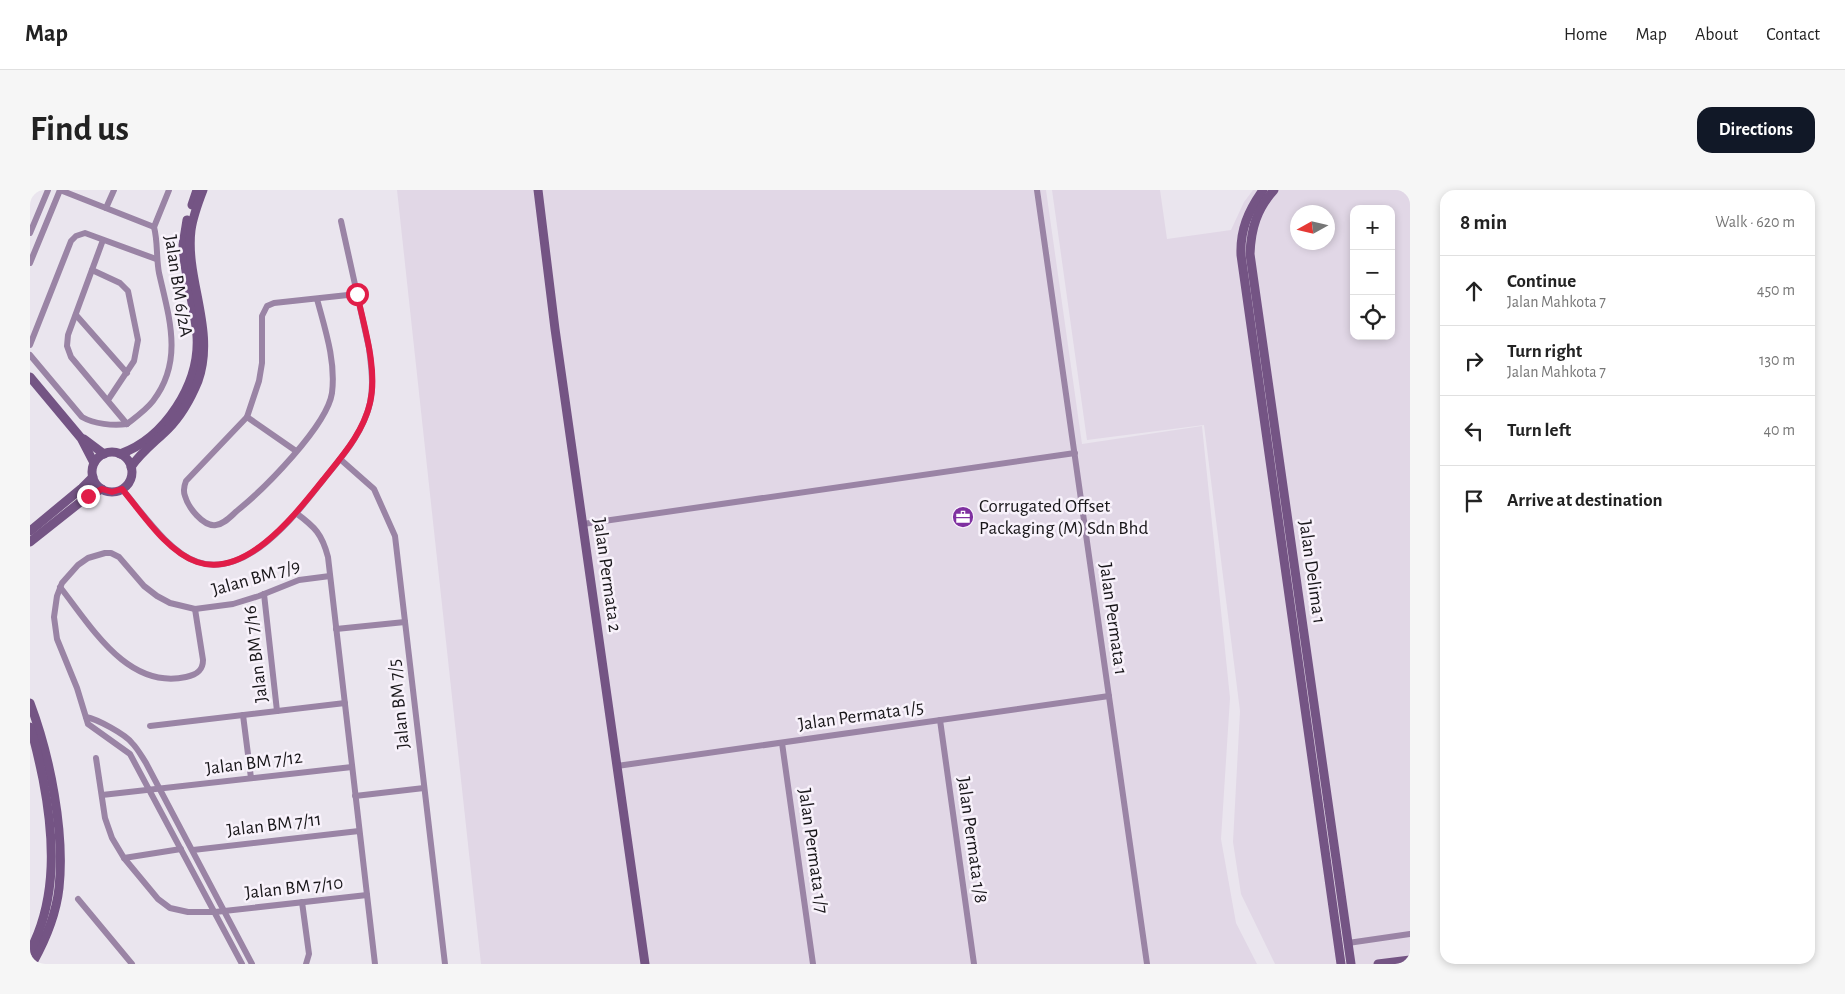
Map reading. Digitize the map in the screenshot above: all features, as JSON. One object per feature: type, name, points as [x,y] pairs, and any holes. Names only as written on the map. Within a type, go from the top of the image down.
[{"type":"street","points":[[30,232],[48,190]]},
{"type":"street","points":[[30,263],[60,190],[154,228],[169,190]]},
{"type":"street","points":[[106,208],[114,190]]},
{"type":"street","points":[[94,463],[109,452],[120,454],[136,448],[163,424],[186,391],[194,364],[197,336],[183,245],[185,229],[197,190]]},
{"type":"street","points":[[131,467],[139,455],[168,430],[180,414],[193,393],[202,365],[204,334],[190,242],[193,218],[203,190]]},
{"type":"street","name":"Jalan Permata 2","points":[[538,190],[555,329],[645,964]]},
{"type":"street","name":"Jalan Permata 1","points":[[1037,190],[1147,964]]},
{"type":"street","name":"Jalan Delima 1","points":[[1263,190],[1254,203],[1243,228],[1240,240],[1241,255],[1341,964]]},
{"type":"street","name":"Jalan Delima 1","points":[[1274,190],[1260,208],[1255,220],[1250,254],[1351,964]]},
{"type":"street","points":[[122,489],[169,544],[180,554],[207,564],[234,561],[243,556],[271,538],[296,513],[359,433],[371,400],[371,367],[341,221]]},
{"type":"street","name":"Jalan BM 6/2A","points":[[127,424],[153,400],[166,378],[171,360],[173,344],[171,328],[156,259],[157,238],[154,228]]},
{"type":"street","points":[[30,345],[73,238],[83,233],[156,259]]},
{"type":"street","points":[[103,240],[67,340],[69,353],[127,424]]},
{"type":"street","points":[[92,270],[120,283],[126,288],[130,295],[138,340],[136,356],[127,373],[108,400]]},
{"type":"street","points":[[317,299],[331,357],[332,394],[324,411],[283,468],[256,496],[224,522],[212,525],[205,523],[187,502],[184,491],[186,481],[247,417],[259,381],[263,348],[262,316],[264,309],[274,303],[357,294]]},
{"type":"street","points":[[76,315],[127,373]]},
{"type":"street","points":[[30,355],[82,417],[93,422],[116,425],[127,424]]},
{"type":"street","points":[[30,377],[82,438],[104,454]]},
{"type":"street","points":[[247,417],[296,451]]},
{"type":"street","points":[[82,438],[94,463],[92,476],[94,482],[102,489],[112,492],[122,489],[130,480],[131,467],[129,462],[120,454]]},
{"type":"street","points":[[583,524],[1075,453]]},
{"type":"street","name":"Jalan BM 7/5","points":[[340,459],[374,489],[395,536],[445,964]]},
{"type":"street","points":[[30,531],[82,488],[92,476]]},
{"type":"street","points":[[30,542],[88,496],[102,489]]},
{"type":"street","points":[[296,513],[314,526],[320,535],[328,557],[375,964]]},
{"type":"street","name":"Jalan BM 7/9","points":[[86,717],[55,629],[54,607],[60,587],[69,573],[83,562],[98,554],[111,553],[118,557],[144,586],[158,596],[170,602],[195,609],[233,604],[299,580],[330,576]]},
{"type":"street","points":[[60,587],[116,656],[130,667],[149,675],[181,678],[190,676],[203,666],[195,609]]},
{"type":"street","name":"Jalan BM 7/16","points":[[264,594],[277,711]]},
{"type":"street","points":[[336,629],[405,622]]},
{"type":"street","name":"Jalan Permata 1/5","points":[[617,766],[1109,696]]},
{"type":"street","points":[[30,703],[40,730],[53,793],[60,859],[59,889],[53,916],[32,964]]},
{"type":"street","points":[[150,726],[345,703]]},
{"type":"street","points":[[243,715],[251,778]]},
{"type":"street","points":[[240,963],[215,912],[129,752],[88,724],[86,717],[93,718],[131,742],[146,763],[252,964]]},
{"type":"street","name":"Jalan Permata 1/8","points":[[940,720],[974,964]]},
{"type":"street","points":[[30,727],[46,796],[52,858],[50,886],[44,916],[38,936],[30,951]]},
{"type":"street","name":"Jalan Permata 1/7","points":[[782,743],[813,964]]},
{"type":"street","name":"Jalan BM 7/10","points":[[96,758],[105,818],[112,838],[124,858],[158,899],[170,908],[188,912],[215,912],[367,895]]},
{"type":"street","name":"Jalan BM 7/12","points":[[102,796],[352,767]]},
{"type":"street","points":[[355,796],[424,788]]},
{"type":"street","name":"Jalan BM 7/11","points":[[193,850],[359,831]]},
{"type":"street","points":[[124,858],[181,849]]},
{"type":"street","points":[[78,899],[132,964]]},
{"type":"street","points":[[302,902],[309,954],[306,964]]},
{"type":"street","points":[[1348,943],[1410,934]]},
{"type":"street","points":[[1378,964],[1410,960]]},
{"type":"shaded area","points":[[397,190],[1046,190],[1082,444],[1202,426],[1230,698],[1221,839],[1236,923],[1257,964],[481,964]]},
{"type":"shaded area","points":[[1052,190],[1160,190],[1167,239],[1231,230],[1244,202],[1253,190],[1410,190],[1410,964],[1275,964],[1241,894],[1233,842],[1240,711],[1204,425],[1087,440]]},
{"type":"place","name":"Corrugated Offset Packaging (M) Sdn Bhd","points":[[963,517]]},
{"type":"route","points":[[88,496],[102,489],[112,492],[122,489],[169,544],[180,554],[198,562],[219,564],[234,561],[263,545],[296,513],[340,459],[359,433],[367,415],[371,400],[371,367],[357,294]]}]
